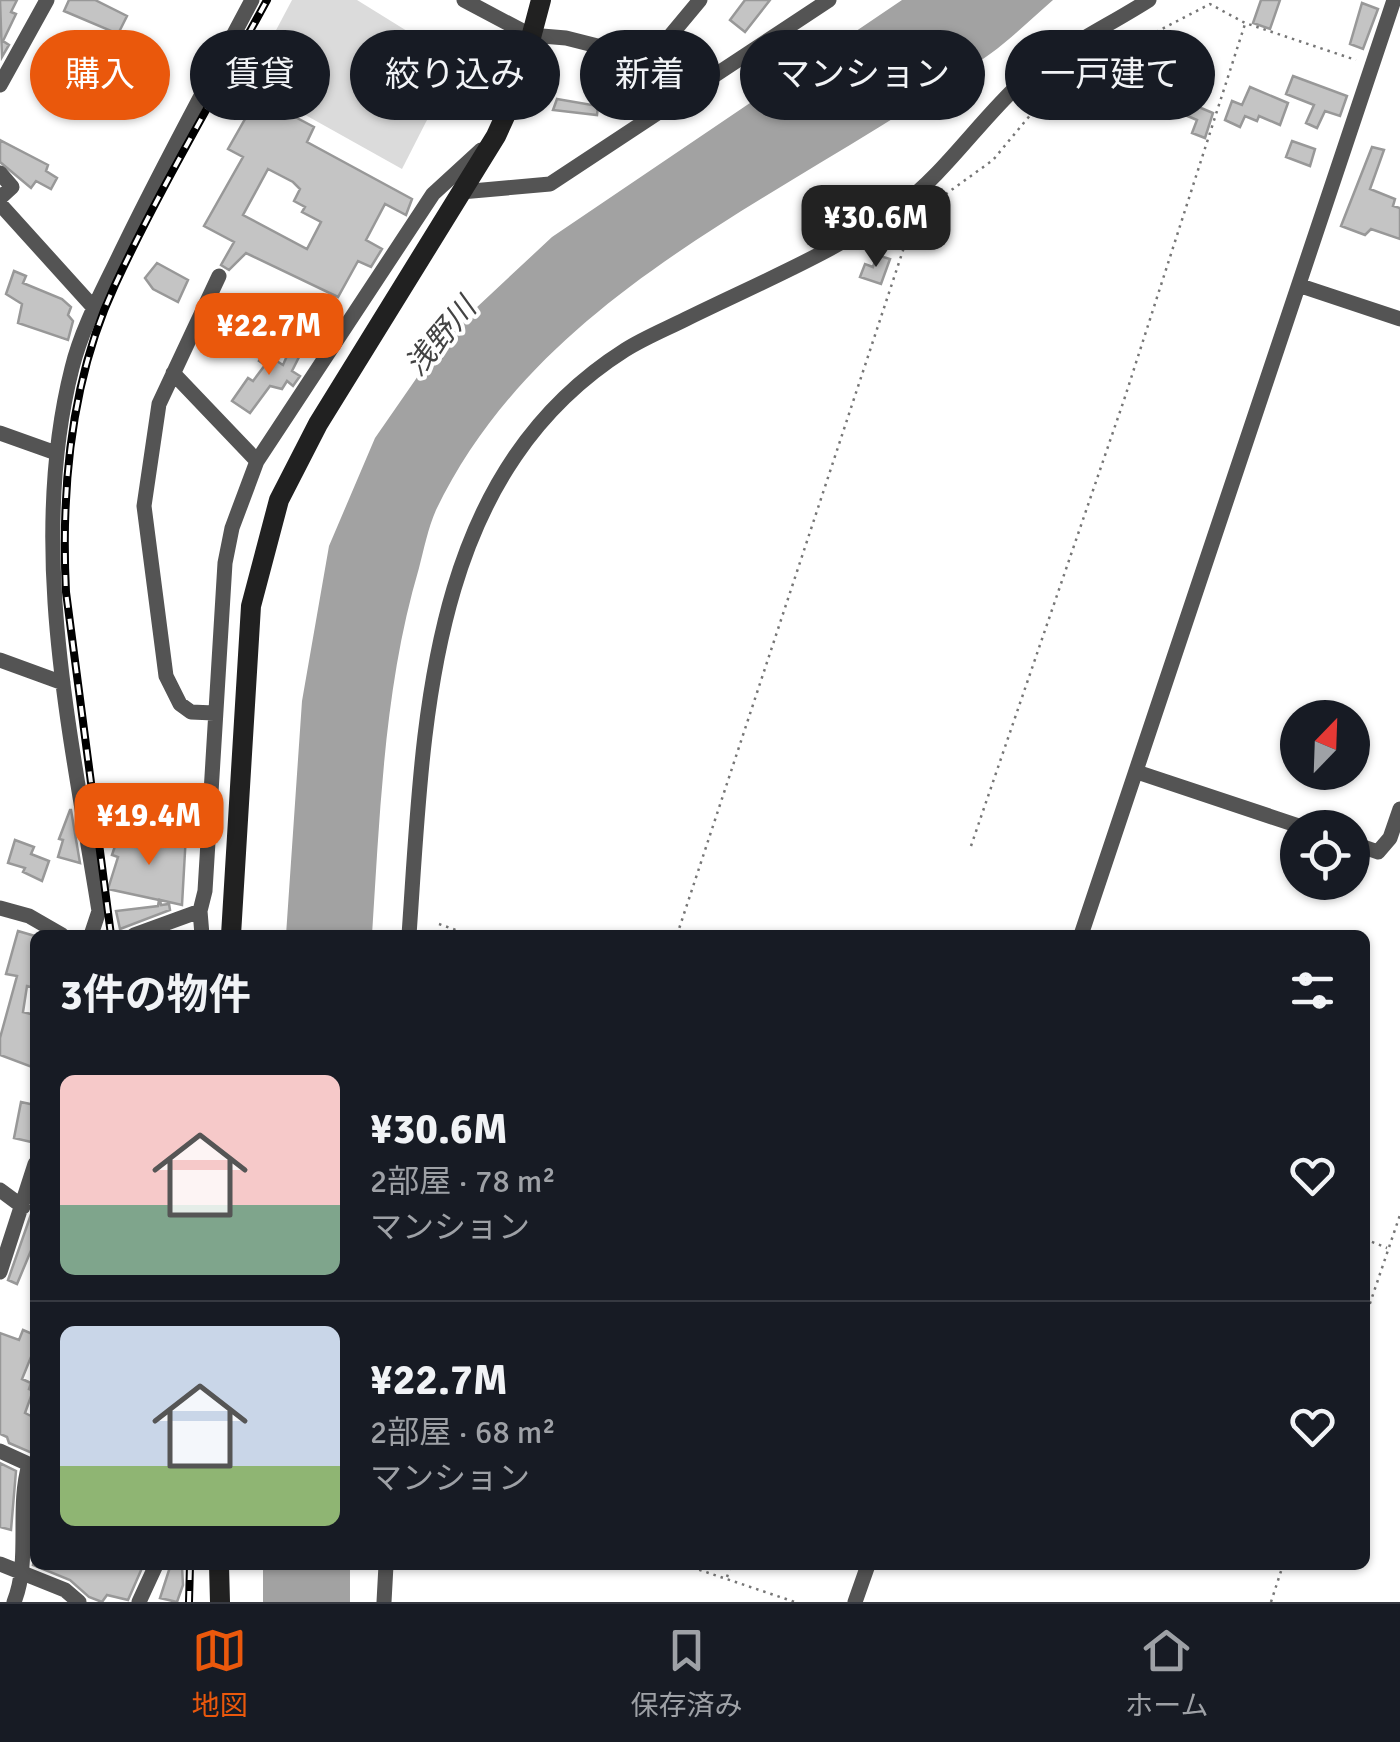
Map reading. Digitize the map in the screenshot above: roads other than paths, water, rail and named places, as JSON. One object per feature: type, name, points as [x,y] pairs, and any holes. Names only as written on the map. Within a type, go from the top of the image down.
[{"type":"street","points":[[0,85],[47,0]]},
{"type":"street","points":[[93,930],[99,911],[64,682],[54,572],[56,453],[72,368],[94,308],[252,0]]},
{"type":"street","points":[[464,0],[519,30]]},
{"type":"street","points":[[532,30],[541,0]]},
{"type":"street","points":[[560,38],[642,58],[660,48],[700,0]]},
{"type":"street","points":[[461,192],[550,184],[828,0]]},
{"type":"street","points":[[409,930],[420,780],[443,620],[468,539],[503,472],[548,413],[624,350],[805,260],[902,205],[1029,76],[1149,0]]},
{"type":"street","points":[[1082,930],[1394,0]]},
{"type":"street","points":[[230,930],[251,606],[279,500],[318,424],[503,120]]},
{"type":"street","points":[[195,930],[205,891],[224,563],[232,528],[257,460],[433,194],[496,136]]},
{"type":"street","points":[[0,173],[12,187],[0,201],[94,308]]},
{"type":"street","points":[[214,713],[191,712],[171,691],[144,506],[154,420],[219,276]]},
{"type":"street","points":[[1301,286],[1400,319]]},
{"type":"street","points":[[173,373],[257,460]]},
{"type":"street","points":[[0,433],[56,453]]},
{"type":"street","points":[[0,660],[64,682]]},
{"type":"street","points":[[1137,772],[1280,820]]},
{"type":"street","points":[[1370,849],[1378,852],[1390,838],[1400,809]]},
{"type":"street","points":[[0,908],[29,916],[53,930]]},
{"type":"street","points":[[148,930],[197,912]]},
{"type":"street","points":[[197,912],[201,930]]},
{"type":"street","points":[[0,1272],[30,1182]]},
{"type":"street","points":[[0,1190],[23,1207]]},
{"type":"street","points":[[17,1224],[30,1230]]},
{"type":"street","points":[[0,1451],[30,1465]]},
{"type":"street","points":[[14,1602],[20,1570],[22,1490],[30,1471]]},
{"type":"street","points":[[0,1564],[65,1590],[79,1602]]},
{"type":"street","points":[[139,1602],[154,1570]]},
{"type":"street","points":[[219,1570],[220,1602]]},
{"type":"street","points":[[384,1602],[386,1570]]},
{"type":"street","points":[[855,1602],[866,1570]]},
{"type":"railway","points":[[110,930],[66,592],[65,514],[72,436],[88,358],[115,285],[169,177],[267,0]]},
{"type":"railway","points":[[189,1602],[190,1570]]},
{"type":"water label","name":"浅野川","points":[[441,337]]}]
